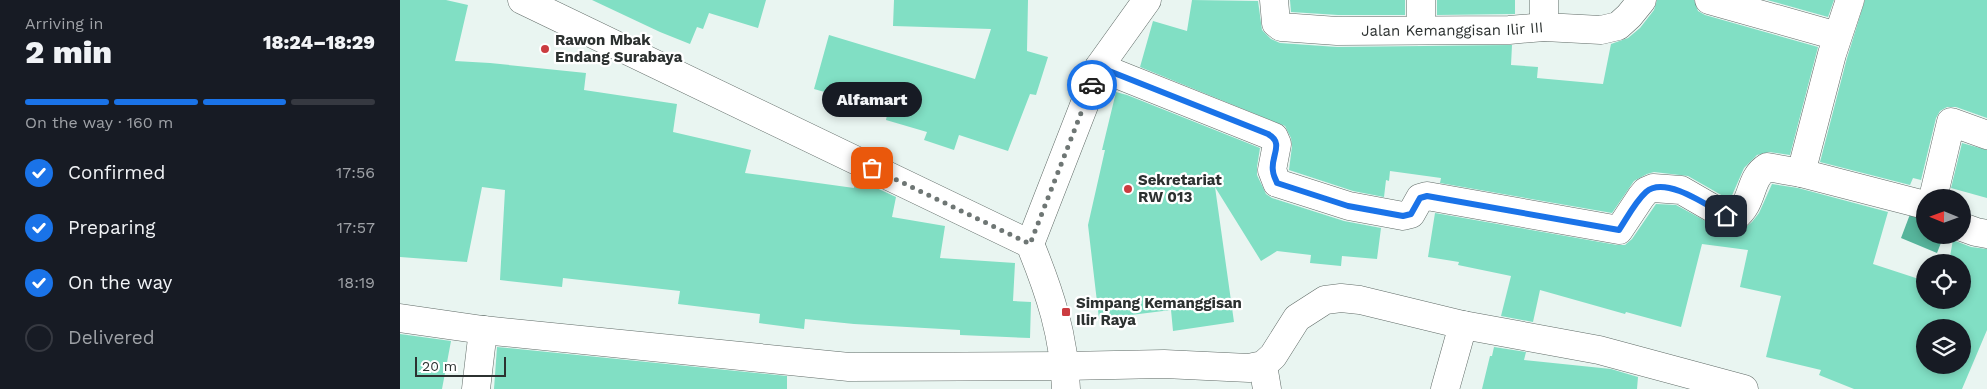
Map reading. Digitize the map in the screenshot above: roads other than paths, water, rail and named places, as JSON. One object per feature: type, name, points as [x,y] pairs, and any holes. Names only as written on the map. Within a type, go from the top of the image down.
[{"type":"street","points":[[522,0],[1030,244]]},
{"type":"street","points":[[1066,378],[1054,308],[1030,244],[1099,67],[1147,0]]},
{"type":"street","name":"Jalan Kemanggisan Ilir III","points":[[1274,0],[1276,23],[1281,26],[1337,30],[1509,30],[1544,27],[1601,30],[1618,26],[1642,0]]},
{"type":"street","points":[[1421,0],[1421,29]]},
{"type":"street","points":[[1544,0],[1544,27]]},
{"type":"street","points":[[1710,0],[1837,36]]},
{"type":"street","points":[[1801,173],[1837,36],[1850,0]]},
{"type":"street","points":[[1099,67],[1274,137],[1277,144],[1272,170],[1277,183],[1348,206],[1403,216],[1411,214],[1420,198],[1427,196],[1619,230],[1641,197],[1646,191],[1653,188],[1680,190],[1726,216],[1735,217],[1744,210],[1754,181],[1762,170],[1767,167],[1801,173],[1916,203]]},
{"type":"street","points":[[1935,189],[1951,122],[1987,135]]},
{"type":"street","points":[[1971,230],[1987,234]]},
{"type":"street","points":[[400,318],[850,378],[1066,378],[1164,364],[1250,368],[1265,377],[1273,356],[1297,318],[1325,300],[1341,298],[1360,300],[1463,325],[1599,350],[1729,387]]},
{"type":"street","points":[[1446,389],[1463,325]]},
{"type":"street","points":[[476,389],[483,330]]},
{"type":"place","name":"Rawon Mbak Endang Surabaya","points":[[545,49]]},
{"type":"place","name":"Alfamart","points":[[872,168]]},
{"type":"place","name":"Sekretariat RW 013","points":[[1128,189]]},
{"type":"place","name":"Simpang Kemanggisan Ilir Raya","points":[[1066,312]]}]
